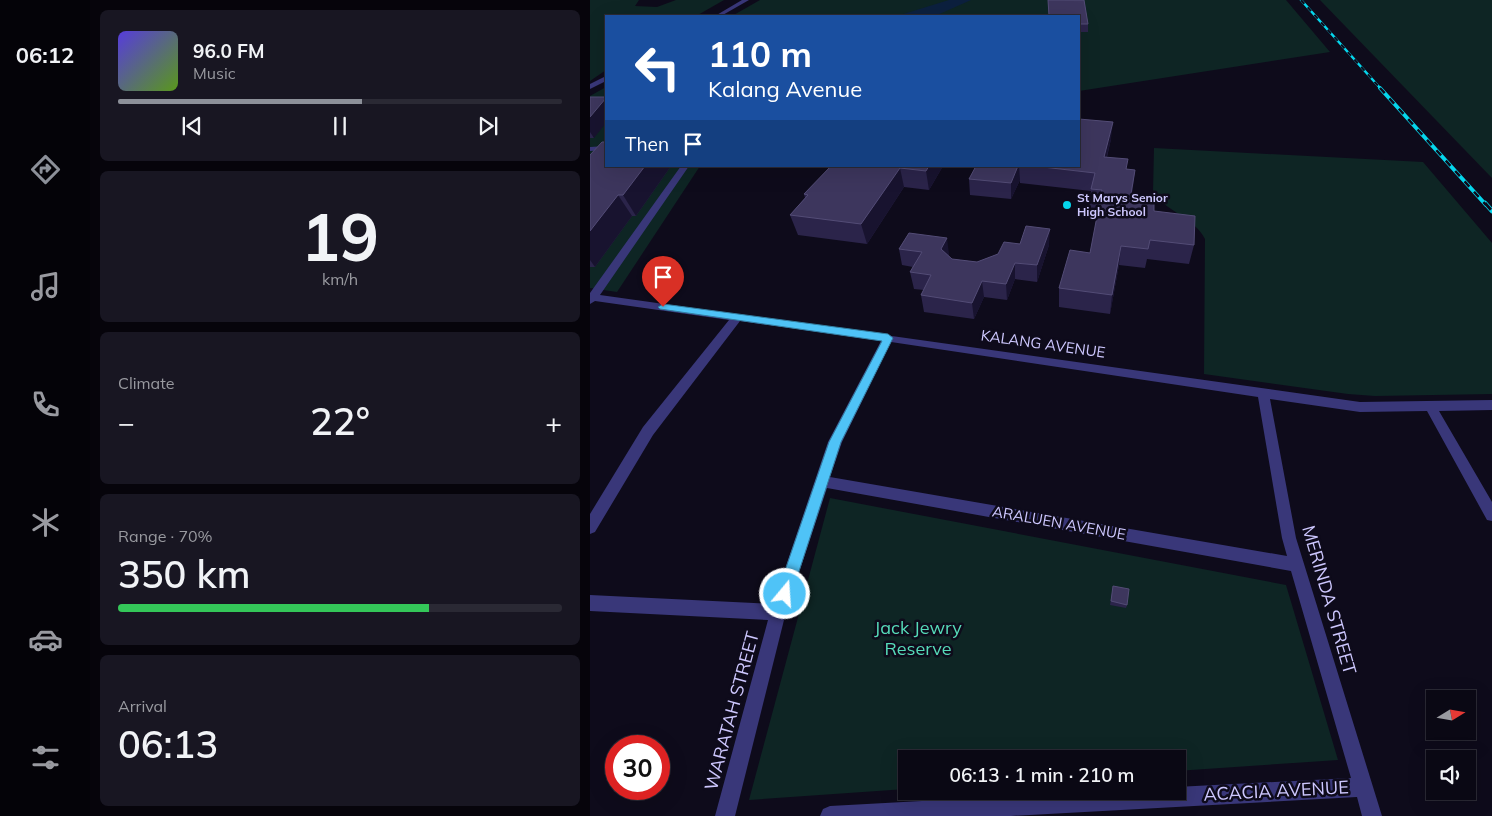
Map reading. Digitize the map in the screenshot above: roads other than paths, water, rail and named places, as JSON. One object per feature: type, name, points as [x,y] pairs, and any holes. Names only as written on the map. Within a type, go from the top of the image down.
[{"type":"street","points":[[720,15],[746,0]]},
{"type":"street","points":[[590,87],[605,79]]},
{"type":"street","points":[[590,148],[605,148]]},
{"type":"street","points":[[591,299],[684,167]]},
{"type":"street","name":"KALANG AVENUE","points":[[591,299],[888,338],[1360,407],[1492,406]]},
{"type":"street","points":[[590,527],[648,431],[737,317]]},
{"type":"street","name":"WARATAH STREET","points":[[725,816],[778,612],[835,442],[888,338]]},
{"type":"street","name":"MERINDA STREET","points":[[1263,392],[1289,538],[1372,816]]},
{"type":"street","points":[[1431,407],[1492,515]]},
{"type":"street","name":"ARALUEN AVENUE","points":[[822,481],[1297,565]]},
{"type":"street","points":[[590,603],[778,612]]},
{"type":"street","name":"ACACIA AVENUE","points":[[830,816],[1362,787]]},
{"type":"water","points":[[949,0],[971,0],[937,15],[900,15]]},
{"type":"railway","points":[[1301,0],[1381,89]]},
{"type":"railway","points":[[1380,88],[1486,205]]},
{"type":"railway","points":[[1485,203],[1492,211]]},
{"type":"place","name":"St Marys Senior High School","points":[[1067,205]]},
{"type":"park label","name":"Jack Jewry Reserve","points":[[918,638]]}]
